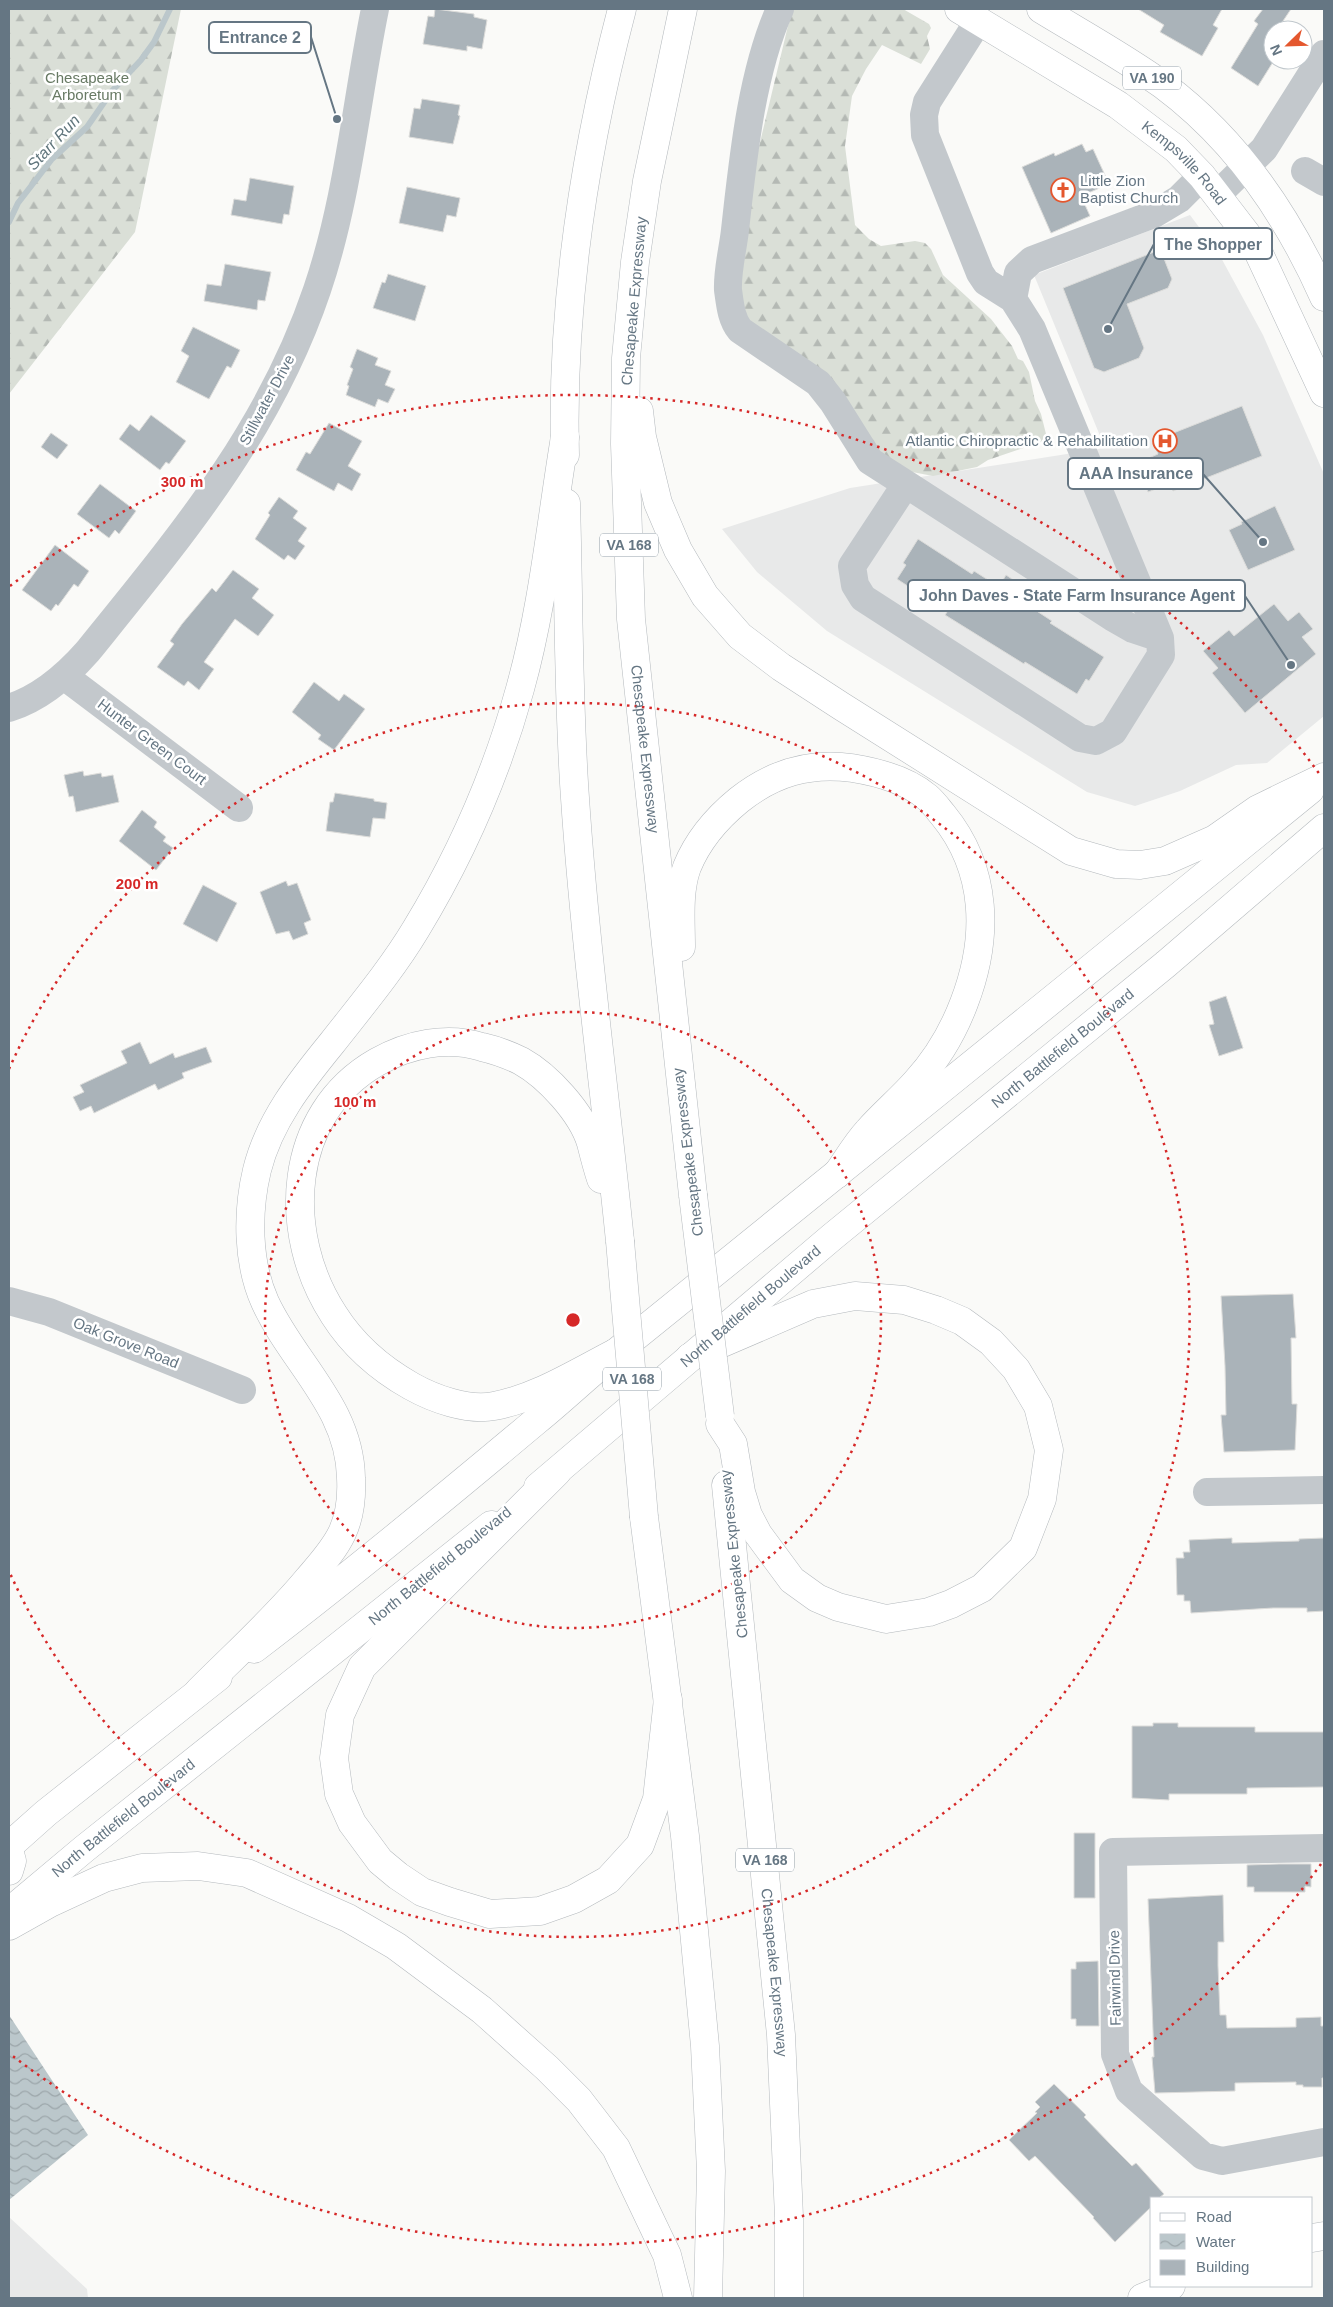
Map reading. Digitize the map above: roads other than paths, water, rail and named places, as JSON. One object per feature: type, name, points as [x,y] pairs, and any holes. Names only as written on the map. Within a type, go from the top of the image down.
[{"type":"main road","name":"VA 168","points":[[622,9],[601,91],[572,270],[566,343],[565,437],[570,701],[575,797],[592,989],[603,1074],[620,1241],[644,1517],[685,1836],[705,2046],[711,2171],[708,2298]]},
{"type":"main road","name":"Chesapeake Expressway","points":[[683,9],[646,181],[628,329],[625,444],[631,619],[680,1084],[720,1420],[781,2035],[789,2217],[789,2298]]},
{"type":"main road","name":"VA 190","points":[[1041,9],[1133,64],[1194,110],[1248,167],[1290,227],[1324,297]]},
{"type":"main road","name":"Kempsville Road","points":[[969,15],[1118,105],[1176,149],[1209,185],[1255,245],[1324,394]]},
{"type":"main road","points":[[628,329],[642,437],[658,503],[678,550],[705,596],[740,636],[781,667],[841,706],[1058,844],[1094,859],[1116,864],[1140,865],[1176,858],[1216,839],[1258,809],[1324,778]]},
{"type":"main road","points":[[200,1691],[288,1603],[336,1542],[348,1517],[352,1495],[351,1461],[342,1428],[327,1398],[281,1333],[260,1288],[253,1260],[250,1211],[256,1171],[277,1118],[309,1072],[382,980],[416,930],[449,869],[478,809],[520,689],[532,638],[565,437]]},
{"type":"main road","points":[[680,1084],[681,902],[686,868],[700,840],[722,813],[752,789],[775,777],[798,769],[829,765],[863,770],[897,779],[927,797],[954,829],[969,857],[980,891],[982,919],[974,973],[951,1034],[938,1054],[916,1082],[866,1132],[837,1174]]},
{"type":"main road","points":[[9,1846],[200,1691],[297,1616],[540,1418],[615,1353],[1324,778]]},
{"type":"main road","name":"North Battlefield Boulevard","points":[[9,1912],[84,1849],[556,1472],[832,1237],[1166,964],[1324,828]]},
{"type":"main road","points":[[615,1353],[540,1392],[492,1407],[455,1404],[430,1396],[396,1377],[374,1360],[350,1336],[334,1315],[318,1283],[302,1235],[302,1171],[308,1145],[320,1116],[336,1094],[360,1072],[406,1049],[463,1040],[522,1062],[561,1094],[579,1119],[591,1142],[620,1241]]},
{"type":"main road","points":[[690,1357],[812,1304],[855,1296],[904,1300],[936,1310],[962,1321],[991,1342],[1016,1369],[1038,1406],[1049,1450],[1042,1499],[1023,1548],[982,1588],[951,1604],[929,1612],[886,1619],[838,1607],[817,1598],[792,1580],[758,1534],[748,1515],[741,1492],[733,1444],[720,1420]]},
{"type":"main road","points":[[556,1472],[362,1667],[340,1715],[334,1758],[339,1794],[352,1822],[380,1861],[398,1876],[422,1892],[450,1902],[490,1914],[540,1911],[574,1899],[608,1880],[640,1845],[657,1799],[668,1699]]},
{"type":"main road","points":[[9,1850],[12,1861],[9,1871]]},
{"type":"main road","points":[[9,1926],[50,1903],[104,1878],[142,1868],[198,1866],[247,1873],[348,1918],[396,1946],[482,2010],[547,2068],[578,2100],[616,2148],[667,2254],[678,2298]]},
{"type":"main road","points":[[1142,2298],[1169,2287]]},
{"type":"street","name":"Stillwater Drive","points":[[9,708],[19,705],[48,688],[64,676],[88,651],[178,540],[219,483],[254,429],[287,366],[318,289],[334,229],[349,165],[375,9]]},
{"type":"street","points":[[780,9],[773,24],[758,82],[743,158],[728,288],[734,323],[740,330],[818,384],[843,417],[870,461],[1112,617],[1133,629],[1160,638]]},
{"type":"street","points":[[906,484],[852,566],[855,586],[863,598],[1080,738],[1096,741],[1113,732],[1161,655],[1160,638],[1032,329],[1013,299],[986,282],[980,273],[925,135],[924,115],[927,102],[969,15]]},
{"type":"street","points":[[1013,299],[1018,273],[1032,260],[1154,214],[1179,199],[1248,167],[1264,148],[1324,54]]},
{"type":"street","name":"Hunter Green Court","points":[[64,676],[239,808]]},
{"type":"street","name":"Oak Grove Road","points":[[9,1301],[49,1312],[242,1390]]},
{"type":"street","points":[[1207,1492],[1324,1490]]},
{"type":"street","name":"Fairwind Drive","points":[[1324,1848],[1113,1852],[1115,2054],[1129,2091],[1203,2156],[1222,2160],[1324,2142]]},
{"type":"water","points":[[9,2015],[88,2135],[9,2200]]},
{"type":"waterway","name":"Starr Run","points":[[9,222],[18,203],[52,159],[87,127],[112,91],[141,60],[154,42],[170,9]]},
{"type":"place","name":"Entrance 2","points":[[337,119]]},
{"type":"place","name":"Little Zion Baptist Church","points":[[1063,190]]},
{"type":"place","name":"The Shopper","points":[[1108,329]]},
{"type":"place","name":"Atlantic Chiropractic & Rehabilitation","points":[[1165,441]]},
{"type":"place","name":"AAA Insurance","points":[[1263,542]]},
{"type":"place","name":"John Daves - State Farm Insurance Agent","points":[[1291,665]]},
{"type":"park label","name":"Chesapeake Arboretum","points":[[87,86]]}]
